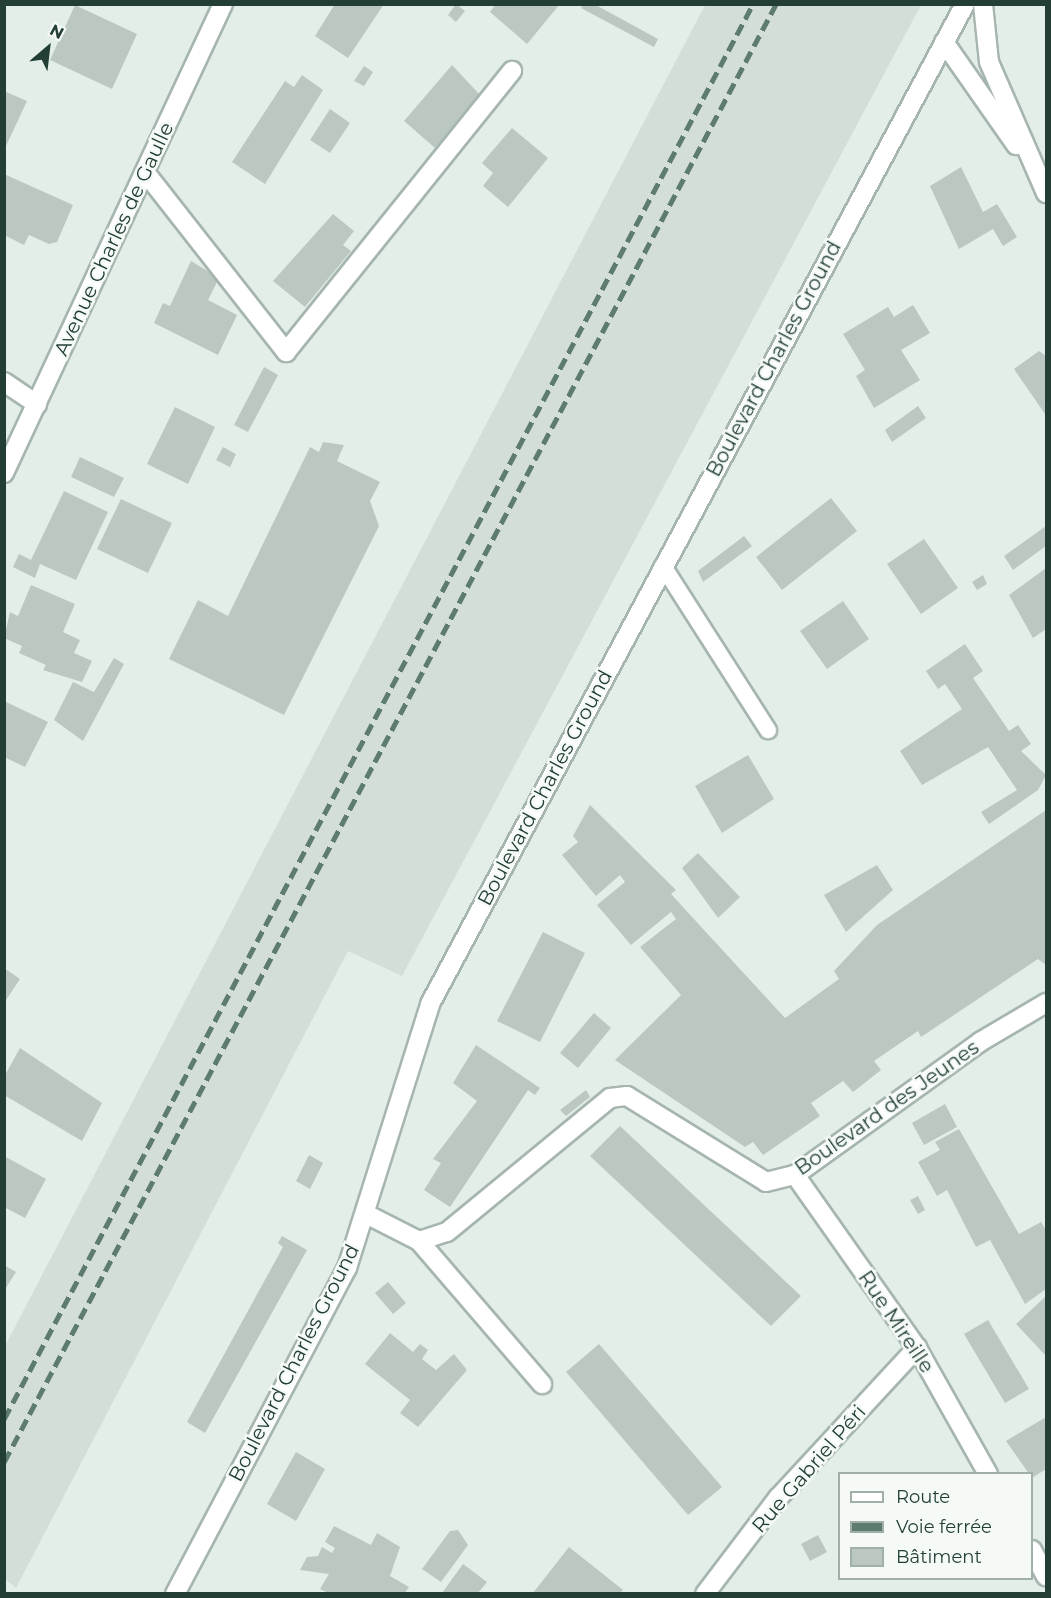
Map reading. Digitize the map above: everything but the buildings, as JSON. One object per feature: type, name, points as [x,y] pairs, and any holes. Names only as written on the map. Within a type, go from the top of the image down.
[{"type":"street","name":"Avenue Charles de Gaulle","points":[[4,473],[223,4]]},
{"type":"street","name":"Boulevard Charles Ground","points":[[175,1593],[347,1268],[366,1214],[430,1004],[965,4]]},
{"type":"street","points":[[983,4],[989,62],[1043,185]]},
{"type":"street","points":[[944,42],[1043,185]]},
{"type":"street","points":[[145,172],[286,352],[512,71]]},
{"type":"street","points":[[4,382],[37,404]]},
{"type":"street","name":"Boulevard des Jeunes","points":[[419,1241],[447,1232],[610,1098],[627,1096],[644,1104],[765,1182],[795,1175],[980,1042],[1047,1003]]},
{"type":"street","name":"Rue Mireille","points":[[795,1175],[917,1348],[987,1472]]},
{"type":"street","points":[[366,1214],[419,1241],[542,1384]]},
{"type":"street","name":"Rue Gabriel Péri","points":[[705,1593],[778,1498],[917,1348]]},
{"type":"street","points":[[1033,1552],[1047,1576]]},
{"type":"lane","points":[[663,566],[768,730]]},
{"type":"shaded area","points":[[705,5],[921,5],[402,976],[348,951],[16,1588],[5,1579],[5,1346]]},
{"type":"railway","points":[[4,1419],[753,4]]},
{"type":"railway","points":[[4,1462],[776,4]]}]
